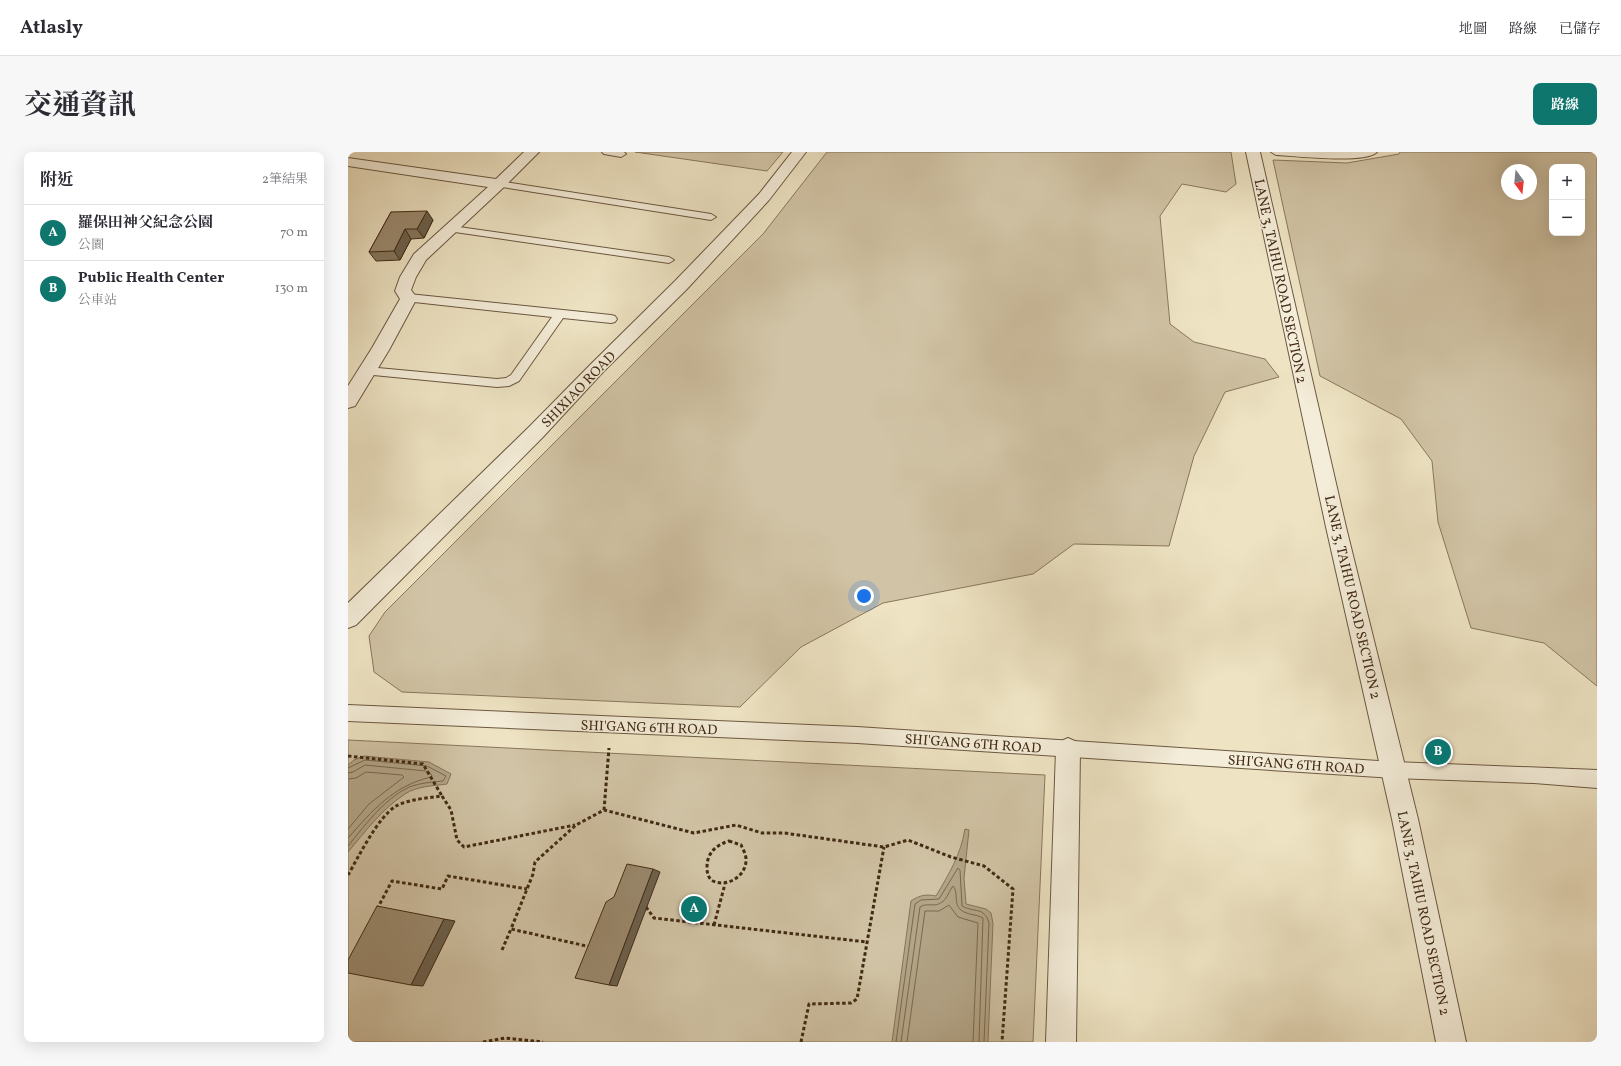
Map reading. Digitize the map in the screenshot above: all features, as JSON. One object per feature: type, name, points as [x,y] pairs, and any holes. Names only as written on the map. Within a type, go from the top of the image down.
[{"type":"street","points":[[350,394],[367,371],[409,298],[403,291],[408,277],[420,257],[452,229],[532,152]]},
{"type":"street","name":"SHIXIAO ROAD","points":[[348,618],[536,432],[597,368],[681,285],[764,197],[799,152]]},
{"type":"street","name":"LANE 3, TAIHU ROAD SECTION 2","points":[[1253,152],[1334,520],[1394,770],[1451,1042]]},
{"type":"street","points":[[348,162],[499,184]]},
{"type":"street","points":[[1062,1042],[1068,750]]},
{"type":"lane","points":[[607,152],[621,154]]},
{"type":"lane","points":[[1276,152],[1342,156],[1372,152]]},
{"type":"lane","points":[[499,184],[711,217]]},
{"type":"lane","points":[[452,229],[669,260]]},
{"type":"lane","points":[[409,298],[611,319]]},
{"type":"lane","points":[[367,371],[497,383],[509,382],[515,378],[560,314]]},
{"type":"lane","name":"SHI'GANG 6TH ROAD","points":[[348,713],[849,735],[1394,770],[1534,775],[1597,779]]},
{"type":"path","points":[[604,810],[609,743]]},
{"type":"path","points":[[348,756],[423,764],[442,796],[450,805],[454,834],[459,844],[464,847],[576,825]]},
{"type":"path","points":[[348,875],[389,810],[406,801],[442,796]]},
{"type":"path","points":[[502,950],[533,874],[535,862],[576,825],[604,810],[694,833],[736,825],[762,833],[784,833],[884,847],[908,840],[951,857],[984,866],[1013,889],[1002,1042]]},
{"type":"path","points":[[729,842],[735,842],[741,845],[745,851],[747,864],[739,877],[732,882],[725,884],[713,881],[709,877],[706,864],[711,851],[717,846],[729,842]]},
{"type":"path","points":[[801,1042],[809,1004],[851,1003],[857,999],[884,847]]},
{"type":"path","points":[[373,916],[392,881],[442,889],[448,876],[527,889]]},
{"type":"path","points":[[714,925],[725,884]]},
{"type":"path","points":[[646,907],[654,918],[867,942]]},
{"type":"path","points":[[511,929],[596,948]]},
{"type":"path","points":[[483,1042],[491,1038],[500,1037],[543,1042]]},
{"type":"shaded area","points":[[635,152],[783,152],[767,171]]},
{"type":"shaded area","points":[[827,152],[1231,152],[1236,184],[1226,192],[1182,184],[1160,216],[1170,324],[1194,342],[1265,359],[1279,377],[1225,392],[1194,456],[1169,546],[1074,544],[1033,574],[883,603],[801,647],[740,707],[402,692],[374,672],[369,636],[385,612],[763,234]]},
{"type":"shaded area","points":[[1400,152],[1597,152],[1597,686],[1544,643],[1471,628],[1438,522],[1432,461],[1401,419],[1320,376],[1273,160],[1347,163],[1399,154]]},
{"type":"shaded area","points":[[348,740],[1045,775],[1033,1042],[348,1042]]},
{"type":"water","points":[[364,756],[429,762],[451,774],[447,784],[415,789],[397,800],[374,821],[348,852],[348,765],[354,760]]},
{"type":"water","points":[[965,829],[969,830],[964,878],[966,904],[986,909],[991,913],[993,923],[988,1042],[892,1042],[911,901],[917,897],[929,895],[936,896],[950,872],[961,847]]},
{"type":"building","points":[[427,211],[417,229],[405,229],[394,251],[369,252],[391,212]]},
{"type":"building","points":[[627,864],[653,869],[609,985],[575,978],[606,902],[614,897]]},
{"type":"building","points":[[377,906],[444,919],[411,985],[348,973],[348,960]]},
{"type":"place","name":"Public Health Center","points":[[1438,752]]},
{"type":"place","name":"羅保田神父紀念公園","points":[[694,909]]}]
